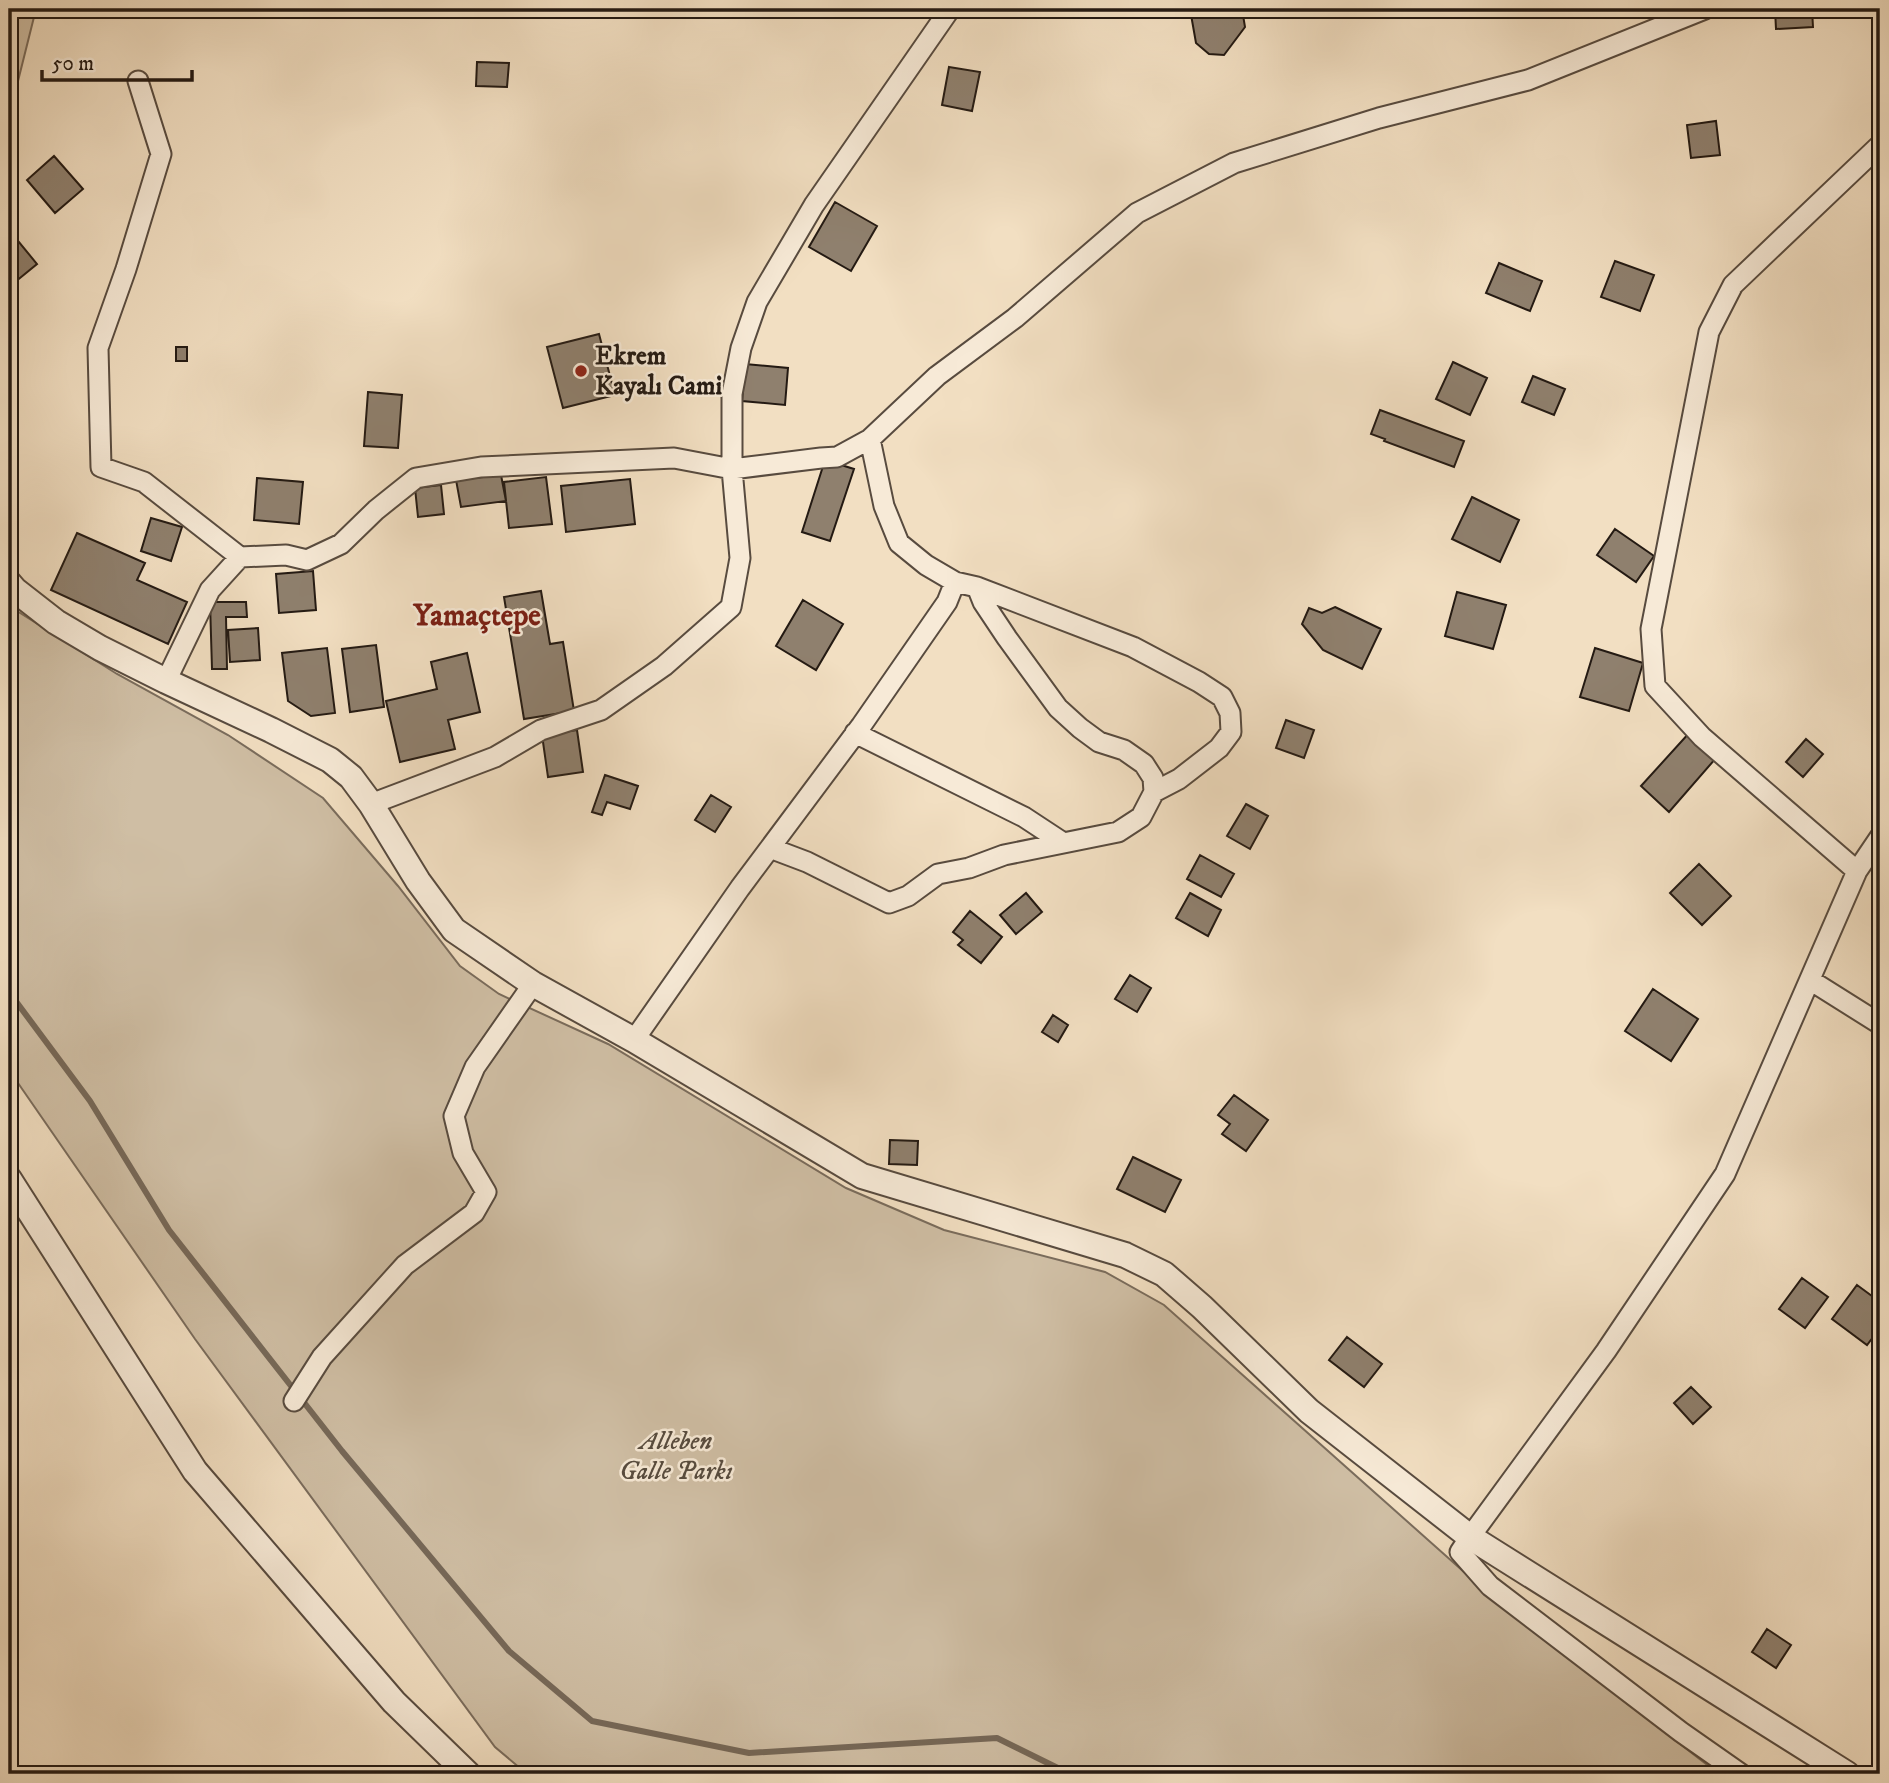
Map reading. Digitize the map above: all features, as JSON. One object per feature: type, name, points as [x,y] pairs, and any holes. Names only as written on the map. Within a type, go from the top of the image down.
[{"type":"street","points":[[371,804],[495,757],[541,730],[601,710],[664,666],[731,607],[740,558],[732,469],[732,394],[741,348],[757,302],[814,205],[950,9]]},
{"type":"street","points":[[138,81],[161,155],[126,269],[98,348],[101,467],[144,481],[240,557],[286,555],[307,560],[341,544],[376,510],[416,478],[481,467],[674,458],[732,469],[837,457],[870,439],[937,376],[1015,318],[1136,213],[1234,163],[1379,118],[1528,80],[1705,9]]},
{"type":"street","points":[[1857,871],[1702,737],[1655,686],[1651,629],[1709,332],[1733,285],[1880,145]]},
{"type":"street","points":[[870,439],[884,506],[899,543],[926,565],[955,582],[977,587],[1133,647],[1199,682],[1222,698],[1230,713],[1231,732],[1219,748],[1179,779],[1154,792]]},
{"type":"street","points":[[166,681],[210,590],[240,557]]},
{"type":"street","points":[[634,1040],[947,602],[955,582]]},
{"type":"street","points":[[9,583],[57,622],[100,648],[330,760],[351,777],[371,804],[418,881],[454,930],[533,984],[634,1040],[862,1176],[1125,1255],[1164,1274],[1202,1307],[1309,1411],[1470,1537],[1847,1774]]},
{"type":"street","points":[[770,848],[807,862],[889,903],[908,896],[938,874],[969,868],[1004,855],[1118,832],[1141,817],[1154,792],[1153,778],[1144,764],[1124,750],[1099,741],[1080,729],[1058,708],[983,603],[977,587]]},
{"type":"street","points":[[855,733],[1024,817],[1062,842]]},
{"type":"street","points":[[1741,1774],[1681,1732],[1490,1586],[1460,1552],[1606,1351],[1725,1174],[1857,871],[1880,837]]},
{"type":"street","points":[[1810,980],[1880,1024]]},
{"type":"street","points":[[295,1401],[322,1357],[405,1265],[474,1213],[486,1192],[463,1153],[454,1116],[475,1067],[533,984]]},
{"type":"street","points":[[9,1179],[195,1471],[394,1702],[468,1774]]},
{"type":"green space","points":[[9,9],[36,9],[9,117]]},
{"type":"green space","name":"Alleben Galle Parkı","points":[[9,606],[117,674],[228,735],[323,798],[398,886],[460,966],[499,994],[608,1044],[846,1188],[944,1230],[1105,1272],[1164,1305],[1509,1612],[1719,1774],[527,1774],[495,1747],[195,1339],[9,1070]]},
{"type":"building","points":[[1190,9],[1242,9],[1245,27],[1224,55],[1209,54],[1196,43]]},
{"type":"building","points":[[1775,9],[1812,9],[1813,27],[1776,29]]},
{"type":"building","points":[[477,62],[509,63],[507,87],[476,86]]},
{"type":"building","points":[[949,67],[980,72],[972,111],[942,105]]},
{"type":"building","points":[[1716,121],[1720,155],[1691,158],[1687,125]]},
{"type":"building","points":[[54,156],[83,189],[55,213],[27,180]]},
{"type":"building","points":[[835,202],[877,226],[851,271],[809,247]]},
{"type":"building","points":[[9,230],[37,264],[9,287]]},
{"type":"building","points":[[1615,261],[1654,275],[1640,311],[1601,297]]},
{"type":"building","points":[[1499,263],[1542,281],[1530,311],[1486,293]]},
{"type":"building","name":"Ekrem Kayalı Cami","points":[[599,334],[615,395],[563,408],[547,347]]},
{"type":"building","points":[[176,347],[187,347],[187,361],[176,361]]},
{"type":"building","points":[[1453,362],[1487,378],[1470,415],[1436,399]]},
{"type":"building","points":[[745,364],[788,368],[785,405],[742,401]]},
{"type":"building","points":[[1533,376],[1565,389],[1554,415],[1522,402]]},
{"type":"building","points":[[368,392],[402,395],[398,448],[364,446]]},
{"type":"building","points":[[1380,410],[1464,441],[1454,467],[1371,434]]},
{"type":"building","points":[[825,460],[854,469],[830,541],[802,532]]},
{"type":"building","points":[[501,475],[506,501],[461,507],[456,480]]},
{"type":"building","points":[[546,477],[552,524],[509,528],[504,482]]},
{"type":"building","points":[[257,478],[303,482],[299,524],[254,520]]},
{"type":"building","points":[[630,479],[635,524],[566,532],[561,486]]},
{"type":"building","points":[[441,485],[444,514],[418,517],[415,488]]},
{"type":"building","points":[[1472,497],[1519,520],[1500,562],[1452,539]]},
{"type":"building","points":[[151,518],[182,527],[171,561],[141,551]]},
{"type":"building","points":[[1615,529],[1654,556],[1636,582],[1597,555]]},
{"type":"building","points":[[77,533],[145,563],[137,580],[187,602],[168,644],[51,590]]},
{"type":"building","points":[[313,571],[316,610],[279,613],[276,574]]},
{"type":"building","points":[[541,591],[550,644],[563,642],[574,711],[524,719],[504,597]]},
{"type":"building","points":[[1457,592],[1506,605],[1493,649],[1445,636]]},
{"type":"building","points":[[803,600],[843,624],[816,670],[776,646]]},
{"type":"building","points":[[210,602],[246,602],[247,617],[226,617],[227,669],[212,669]]},
{"type":"building","points":[[1335,607],[1381,629],[1362,669],[1323,650],[1302,624],[1309,608],[1322,613]]},
{"type":"building","points":[[258,628],[260,660],[230,662],[228,630]]},
{"type":"building","points":[[376,645],[384,707],[350,712],[342,649]]},
{"type":"building","points":[[327,648],[335,713],[311,716],[288,701],[282,653]]},
{"type":"building","points":[[1595,648],[1643,663],[1629,711],[1580,697]]},
{"type":"building","points":[[467,653],[480,712],[448,720],[455,749],[400,762],[386,701],[437,689],[431,662]]},
{"type":"building","points":[[1286,720],[1314,730],[1304,758],[1276,748]]},
{"type":"building","points":[[577,730],[583,772],[548,777],[542,735]]},
{"type":"building","points":[[1690,732],[1716,758],[1669,812],[1641,786]]},
{"type":"building","points":[[1806,739],[1823,754],[1803,777],[1786,762]]},
{"type":"building","points":[[605,775],[638,786],[630,809],[607,802],[602,815],[592,812]]},
{"type":"building","points":[[711,795],[731,807],[715,832],[695,820]]},
{"type":"building","points":[[1246,804],[1268,816],[1250,849],[1227,836]]},
{"type":"building","points":[[1200,855],[1234,874],[1221,897],[1187,879]]},
{"type":"building","points":[[1699,864],[1731,896],[1702,925],[1670,893]]},
{"type":"building","points":[[1026,893],[1042,912],[1016,934],[1000,915]]},
{"type":"building","points":[[1190,893],[1221,910],[1208,936],[1176,918]]},
{"type":"building","points":[[970,911],[1002,937],[981,963],[958,945],[963,940],[953,932]]},
{"type":"building","points":[[1130,975],[1151,988],[1137,1012],[1115,999]]},
{"type":"building","points":[[1653,989],[1698,1019],[1671,1061],[1625,1031]]},
{"type":"building","points":[[1053,1015],[1068,1025],[1058,1042],[1042,1032]]},
{"type":"building","points":[[1234,1095],[1268,1120],[1246,1151],[1222,1134],[1230,1124],[1218,1115]]},
{"type":"building","points":[[890,1140],[918,1141],[917,1165],[889,1164]]},
{"type":"building","points":[[1133,1157],[1181,1180],[1165,1212],[1117,1189]]},
{"type":"building","points":[[1802,1278],[1828,1297],[1805,1328],[1779,1309]]},
{"type":"building","points":[[1857,1285],[1880,1302],[1880,1328],[1867,1345],[1832,1319]]},
{"type":"building","points":[[1347,1337],[1382,1364],[1364,1387],[1329,1360]]},
{"type":"building","points":[[1691,1387],[1711,1407],[1693,1424],[1674,1403]]},
{"type":"building","points":[[1767,1629],[1791,1645],[1776,1668],[1752,1652]]},
{"type":"waterway","points":[[9,992],[90,1101],[169,1230],[342,1451],[509,1651],[592,1721],[749,1753],[997,1738],[1070,1774]]},
{"type":"place","name":"Ekrem Kayalı Cami","points":[[581,371]]},
{"type":"district","name":"Yamaçtepe","points":[[477,616]]}]
